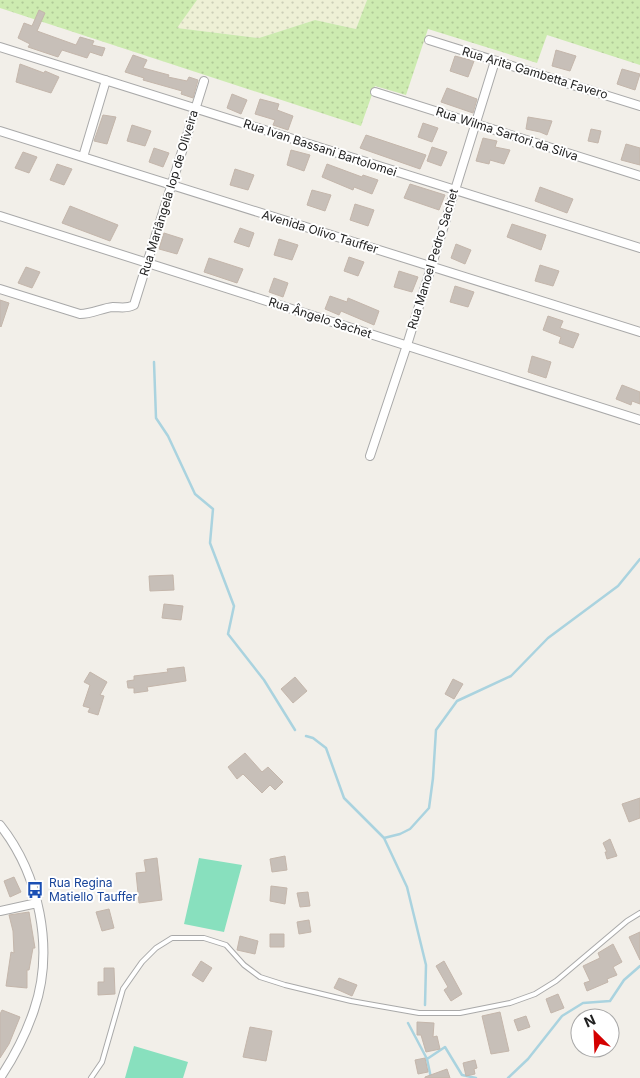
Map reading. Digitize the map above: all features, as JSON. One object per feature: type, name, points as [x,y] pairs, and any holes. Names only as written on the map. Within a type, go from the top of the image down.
[{"type":"street","name":"Rua Arita Gambetta Favero","points":[[430,40],[640,106]]},
{"type":"street","name":"Rua Ivan Bassani Bartolomei","points":[[0,47],[640,248]]},
{"type":"street","name":"Rua Manoel Pedro Sachet","points":[[370,456],[407,345],[495,60]]},
{"type":"street","points":[[84,157],[106,80]]},
{"type":"street","name":"Rua Mariângela Iop de Oliveira","points":[[0,289],[80,314],[88,314],[108,308],[129,308],[134,306],[204,81]]},
{"type":"street","name":"Rua Wilma Sartori da Silva","points":[[375,92],[640,176]]},
{"type":"street","name":"Avenida Olivo Tauffer","points":[[0,131],[640,332]]},
{"type":"street","name":"Rua Ângelo Sachet","points":[[0,216],[640,420]]},
{"type":"street","points":[[0,825],[20,858],[35,890],[43,941],[42,974],[34,1009],[13,1059],[0,1078]]},
{"type":"street","points":[[0,911],[37,903]]},
{"type":"lane","points":[[91,1078],[102,1062],[124,989],[142,962],[156,948],[172,938],[204,938],[226,945],[244,965],[260,977],[285,985],[351,1001],[419,1013],[460,1013],[510,1003],[535,994],[556,981],[640,912]]},
{"type":"green space","points":[[0,0],[197,0],[177,28],[259,38],[315,20],[356,29],[367,0],[640,0],[640,65],[547,35],[537,63],[428,29],[406,95],[375,86],[361,126],[0,8]]},
{"type":"green space","points":[[197,0],[367,0],[356,29],[315,20],[259,38],[176,28]]},
{"type":"green space","points":[[199,858],[242,865],[224,932],[184,924]]},
{"type":"green space","points":[[134,1046],[188,1062],[183,1078],[125,1078]]},
{"type":"building","points":[[39,10],[45,13],[37,31],[76,45],[80,37],[94,41],[92,45],[105,48],[102,56],[90,52],[87,58],[62,50],[58,57],[28,47],[30,44],[18,38],[24,23],[32,26]]},
{"type":"building","points":[[556,50],[576,56],[570,71],[552,66]]},
{"type":"building","points":[[133,55],[147,60],[143,68],[169,75],[168,77],[187,81],[189,77],[198,80],[193,98],[181,94],[182,91],[143,80],[144,78],[125,72]]},
{"type":"building","points":[[455,56],[474,61],[468,77],[450,71]]},
{"type":"building","points":[[20,64],[59,77],[51,93],[16,82]]},
{"type":"building","points":[[622,69],[640,74],[635,90],[617,84]]},
{"type":"building","points":[[447,88],[477,99],[473,113],[441,102]]},
{"type":"building","points":[[232,94],[247,100],[241,114],[227,108]]},
{"type":"building","points":[[260,99],[279,104],[277,110],[293,116],[288,130],[273,125],[275,120],[255,114]]},
{"type":"building","points":[[103,115],[116,117],[107,144],[94,141]]},
{"type":"building","points":[[528,117],[552,121],[547,135],[526,129]]},
{"type":"building","points":[[423,123],[438,128],[432,142],[418,137]]},
{"type":"building","points":[[132,125],[151,131],[145,146],[127,141]]},
{"type":"building","points":[[591,129],[601,131],[598,143],[588,141]]},
{"type":"building","points":[[366,135],[426,155],[420,169],[360,148]]},
{"type":"building","points":[[483,138],[497,141],[495,147],[510,150],[504,164],[490,160],[489,164],[476,161]]},
{"type":"building","points":[[626,144],[640,148],[640,165],[621,160]]},
{"type":"building","points":[[432,147],[447,152],[441,166],[427,161]]},
{"type":"building","points":[[154,148],[169,153],[163,167],[149,162]]},
{"type":"building","points":[[291,150],[310,155],[304,171],[287,165]]},
{"type":"building","points":[[23,152],[37,157],[29,173],[15,168]]},
{"type":"building","points":[[57,164],[72,169],[64,185],[50,180]]},
{"type":"building","points":[[327,164],[362,177],[363,175],[378,180],[372,194],[354,187],[353,190],[322,177]]},
{"type":"building","points":[[235,169],[254,175],[248,190],[230,185]]},
{"type":"building","points":[[410,184],[445,195],[439,210],[404,198]]},
{"type":"building","points":[[540,187],[573,199],[567,213],[535,201]]},
{"type":"building","points":[[312,190],[331,195],[325,211],[307,205]]},
{"type":"building","points":[[355,204],[374,210],[368,226],[350,220]]},
{"type":"building","points":[[70,206],[118,225],[110,241],[62,223]]},
{"type":"building","points":[[512,224],[546,235],[541,250],[507,237]]},
{"type":"building","points":[[240,228],[254,233],[249,247],[234,242]]},
{"type":"building","points":[[164,233],[183,239],[177,254],[159,249]]},
{"type":"building","points":[[279,239],[298,245],[292,260],[274,255]]},
{"type":"building","points":[[456,244],[471,250],[465,264],[451,258]]},
{"type":"building","points":[[349,257],[364,262],[358,276],[344,271]]},
{"type":"building","points":[[209,258],[243,269],[237,283],[204,272]]},
{"type":"building","points":[[540,265],[559,271],[553,286],[535,281]]},
{"type":"building","points":[[26,267],[40,272],[32,288],[18,283]]},
{"type":"building","points":[[399,271],[418,277],[412,292],[394,287]]},
{"type":"building","points":[[274,278],[288,283],[283,297],[269,292]]},
{"type":"building","points":[[455,286],[474,292],[468,307],[450,302]]},
{"type":"building","points":[[330,296],[347,302],[348,298],[379,311],[374,325],[341,311],[339,315],[325,309]]},
{"type":"building","points":[[0,300],[9,303],[1,327],[0,326]]},
{"type":"building","points":[[548,316],[563,321],[560,328],[579,334],[573,348],[559,343],[561,337],[543,330]]},
{"type":"building","points":[[532,356],[551,362],[546,378],[528,372]]},
{"type":"building","points":[[622,385],[640,392],[640,404],[632,401],[631,405],[616,399]]},
{"type":"building","points":[[173,575],[174,590],[150,591],[149,576]]},
{"type":"building","points":[[164,604],[183,606],[181,620],[162,618]]},
{"type":"building","points":[[184,667],[186,681],[147,687],[148,691],[134,693],[134,688],[128,688],[127,681],[134,680],[134,676],[168,672],[167,669]]},
{"type":"building","points":[[90,672],[107,682],[100,695],[104,696],[98,715],[88,712],[90,708],[83,706],[90,685],[84,682]]},
{"type":"building","points":[[295,677],[307,691],[293,703],[281,689]]},
{"type":"building","points":[[453,679],[463,684],[454,699],[445,694]]},
{"type":"building","points":[[245,753],[262,772],[268,767],[283,782],[275,790],[270,785],[262,793],[243,774],[237,779],[228,767]]},
{"type":"building","points":[[640,798],[640,818],[629,822],[622,804]]},
{"type":"building","points":[[610,839],[617,856],[607,859],[605,852],[607,852],[603,843]]},
{"type":"building","points":[[285,856],[287,870],[272,872],[270,859]]},
{"type":"building","points":[[157,858],[162,900],[139,903],[136,873],[146,872],[144,860]]},
{"type":"building","points":[[14,877],[21,892],[10,897],[4,881]]},
{"type":"building","points":[[271,886],[287,888],[285,904],[270,901]]},
{"type":"building","points":[[308,892],[310,906],[300,907],[297,893]]},
{"type":"building","points":[[109,909],[114,928],[102,931],[96,912]]},
{"type":"building","points":[[29,912],[35,948],[33,948],[29,970],[27,970],[27,988],[6,986],[11,952],[14,953],[13,931],[9,915]]},
{"type":"building","points":[[309,920],[311,932],[299,934],[297,922]]},
{"type":"building","points":[[640,932],[640,960],[629,937]]},
{"type":"building","points":[[270,934],[284,934],[284,947],[270,947]]},
{"type":"building","points":[[240,936],[258,941],[255,954],[237,950]]},
{"type":"building","points":[[613,944],[622,962],[613,967],[617,975],[607,979],[608,982],[587,991],[584,983],[590,981],[583,966],[600,958],[598,953]]},
{"type":"building","points":[[201,961],[212,968],[203,982],[192,975]]},
{"type":"building","points":[[444,961],[462,994],[451,1001],[444,990],[448,987],[436,966]]},
{"type":"building","points":[[104,968],[114,968],[115,994],[98,995],[98,982],[104,982]]},
{"type":"building","points":[[339,978],[357,985],[352,996],[334,988]]},
{"type":"building","points":[[558,994],[564,1008],[551,1013],[546,999]]},
{"type":"building","points":[[2,1010],[20,1017],[9,1044],[0,1058],[0,1014]]},
{"type":"building","points":[[500,1012],[509,1051],[491,1054],[482,1016]]},
{"type":"building","points":[[526,1016],[530,1027],[518,1031],[514,1020]]},
{"type":"building","points":[[417,1022],[434,1023],[433,1037],[437,1036],[440,1049],[426,1052],[421,1035],[417,1035]]},
{"type":"building","points":[[250,1027],[272,1031],[266,1061],[243,1057]]},
{"type":"building","points":[[425,1058],[428,1072],[418,1074],[415,1060]]},
{"type":"building","points":[[475,1060],[477,1068],[474,1069],[475,1074],[466,1076],[463,1063]]},
{"type":"building","points":[[447,1069],[450,1078],[425,1078],[425,1077]]},
{"type":"waterway","points":[[154,362],[156,418],[168,436],[195,494],[213,509],[210,543],[234,606],[228,634],[264,680],[295,730]]},
{"type":"waterway","points":[[384,838],[410,829],[429,808],[436,730],[457,701],[511,676],[548,638],[618,586],[640,559]]},
{"type":"waterway","points":[[306,736],[313,738],[326,748],[344,798],[384,838],[407,887],[426,965],[425,1005]]},
{"type":"waterway","points":[[508,1078],[528,1059],[562,1016],[583,1003],[610,1001],[624,980],[640,966]]},
{"type":"waterway","points":[[408,1023],[427,1059],[431,1078]]},
{"type":"waterway","points":[[427,1059],[445,1047],[462,1075],[476,1078]]},
{"type":"place","name":"Rua Regina Matiello Tauffer","points":[[35,890]]}]
